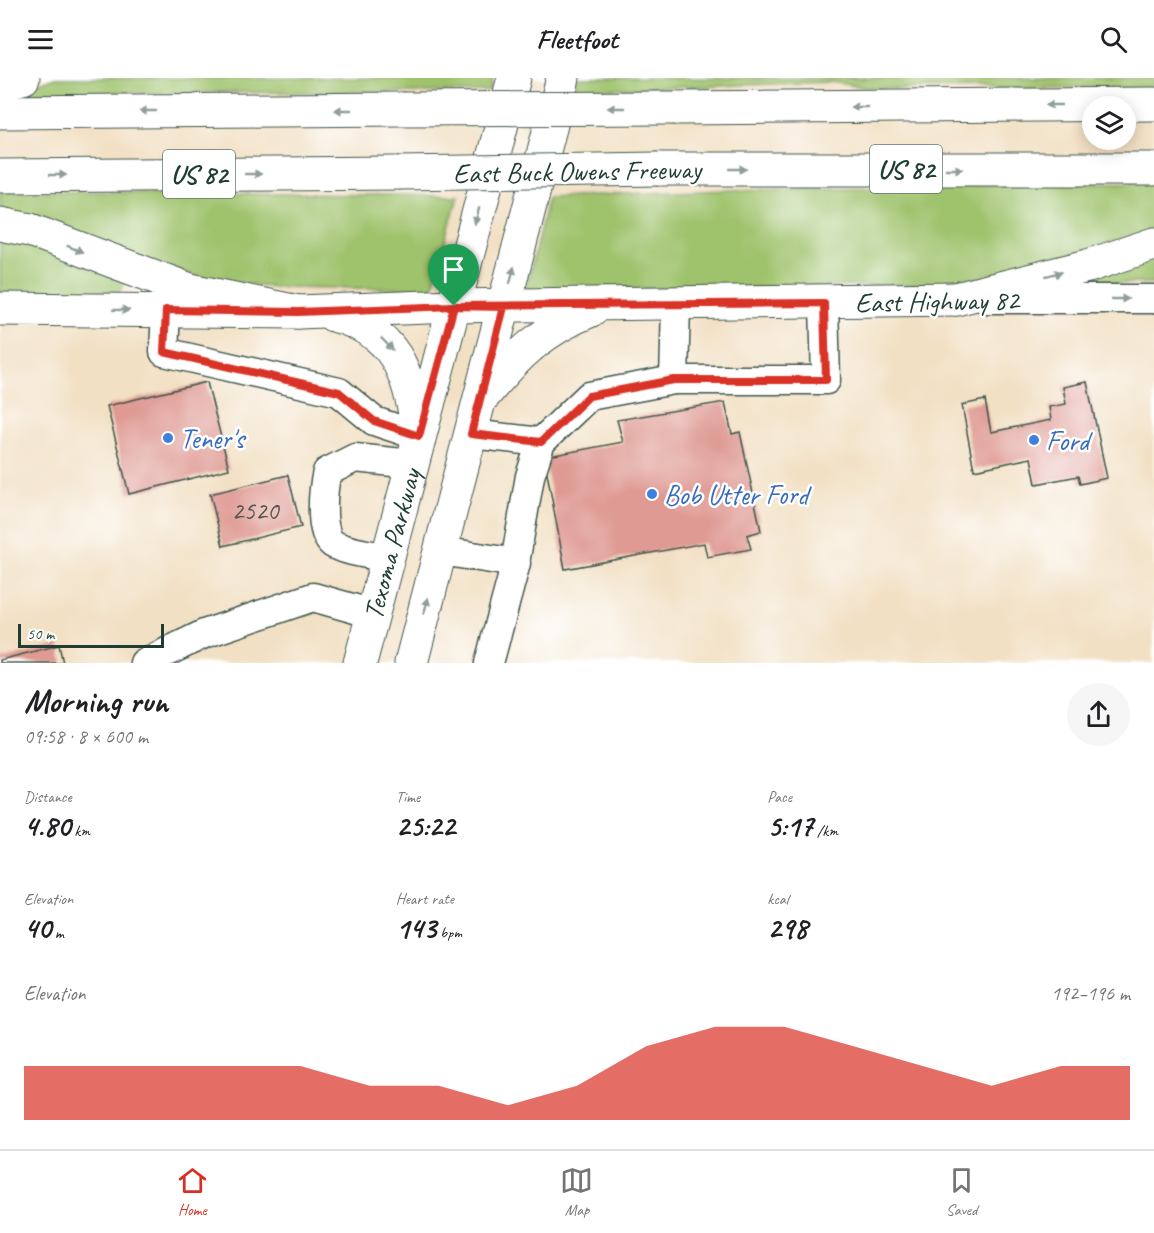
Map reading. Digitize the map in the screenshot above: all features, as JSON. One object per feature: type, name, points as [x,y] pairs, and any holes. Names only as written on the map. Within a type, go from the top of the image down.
[{"type":"main road","points":[[0,83],[23,78]]},
{"type":"main road","name":"Texoma Parkway","points":[[360,663],[514,78]]},
{"type":"main road","name":"Texoma Parkway","points":[[411,663],[562,78]]},
{"type":"main road","name":"US 82","points":[[0,112],[1154,105]]},
{"type":"main road","name":"East Buck Owens Freeway","points":[[0,176],[658,169],[1154,169]]},
{"type":"main road","points":[[0,224],[30,230],[190,290],[352,320],[376,333],[393,350],[405,374],[416,450]]},
{"type":"main road","points":[[957,299],[1088,266],[1154,244]]},
{"type":"main road","name":"East Highway 82","points":[[0,309],[307,311],[454,306],[824,303],[957,299]]},
{"type":"main road","points":[[480,400],[517,357],[545,332],[602,306]]},
{"type":"street","name":"East Highway 82","points":[[957,299],[1154,299]]},
{"type":"street","points":[[489,663],[515,563],[530,476],[541,442],[589,396],[674,380],[826,380],[824,303]]},
{"type":"street","points":[[674,380],[676,305]]},
{"type":"street","points":[[166,310],[164,352],[339,392],[374,421],[416,450]]},
{"type":"street","points":[[471,434],[541,442]]},
{"type":"street","points":[[388,558],[334,545],[328,538],[321,494],[327,472],[355,458],[416,450]]},
{"type":"street","points":[[441,551],[515,563]]},
{"type":"street","points":[[144,663],[204,634],[313,597],[373,614]]},
{"type":"green space","points":[[55,78],[493,78],[490,92],[9,93]]},
{"type":"green space","points":[[578,78],[1154,78],[1154,87],[878,89],[831,82],[574,91]]},
{"type":"green space","points":[[1154,182],[1154,231],[968,281],[935,285],[526,290],[548,197],[728,190]]},
{"type":"green space","points":[[0,191],[458,196],[432,289],[273,287],[201,278],[0,210]]},
{"type":"green space","points":[[0,231],[125,283],[120,292],[114,293],[0,293]]},
{"type":"green space","points":[[1154,251],[1154,283],[1070,284]]},
{"type":"building","name":"Tener's","points":[[207,382],[229,469],[129,494],[107,406]]},
{"type":"building","name":"Ford","points":[[1087,382],[1107,478],[1080,484],[1078,476],[1036,484],[1031,458],[974,470],[962,405],[985,400],[991,432],[1051,420],[1049,407],[1066,404],[1063,387]]},
{"type":"building","name":"Bob Utter Ford","points":[[725,402],[732,434],[740,432],[761,531],[747,535],[751,549],[707,557],[704,543],[565,569],[544,457],[623,442],[617,420]]},
{"type":"building","points":[[288,475],[301,527],[223,546],[210,494]]},
{"type":"building","points":[[59,645],[63,663],[0,663],[0,660]]},
{"type":"place","name":"Tener's","points":[[168,438]]},
{"type":"place","name":"Ford","points":[[1034,440]]},
{"type":"place","name":"Bob Utter Ford","points":[[652,494]]},
{"type":"route","points":[[454,306],[298,312],[166,310],[164,352],[339,392],[374,421],[419,436],[454,306],[824,303],[826,380],[674,380],[589,396],[541,442],[471,434],[504,307],[454,306]]}]
